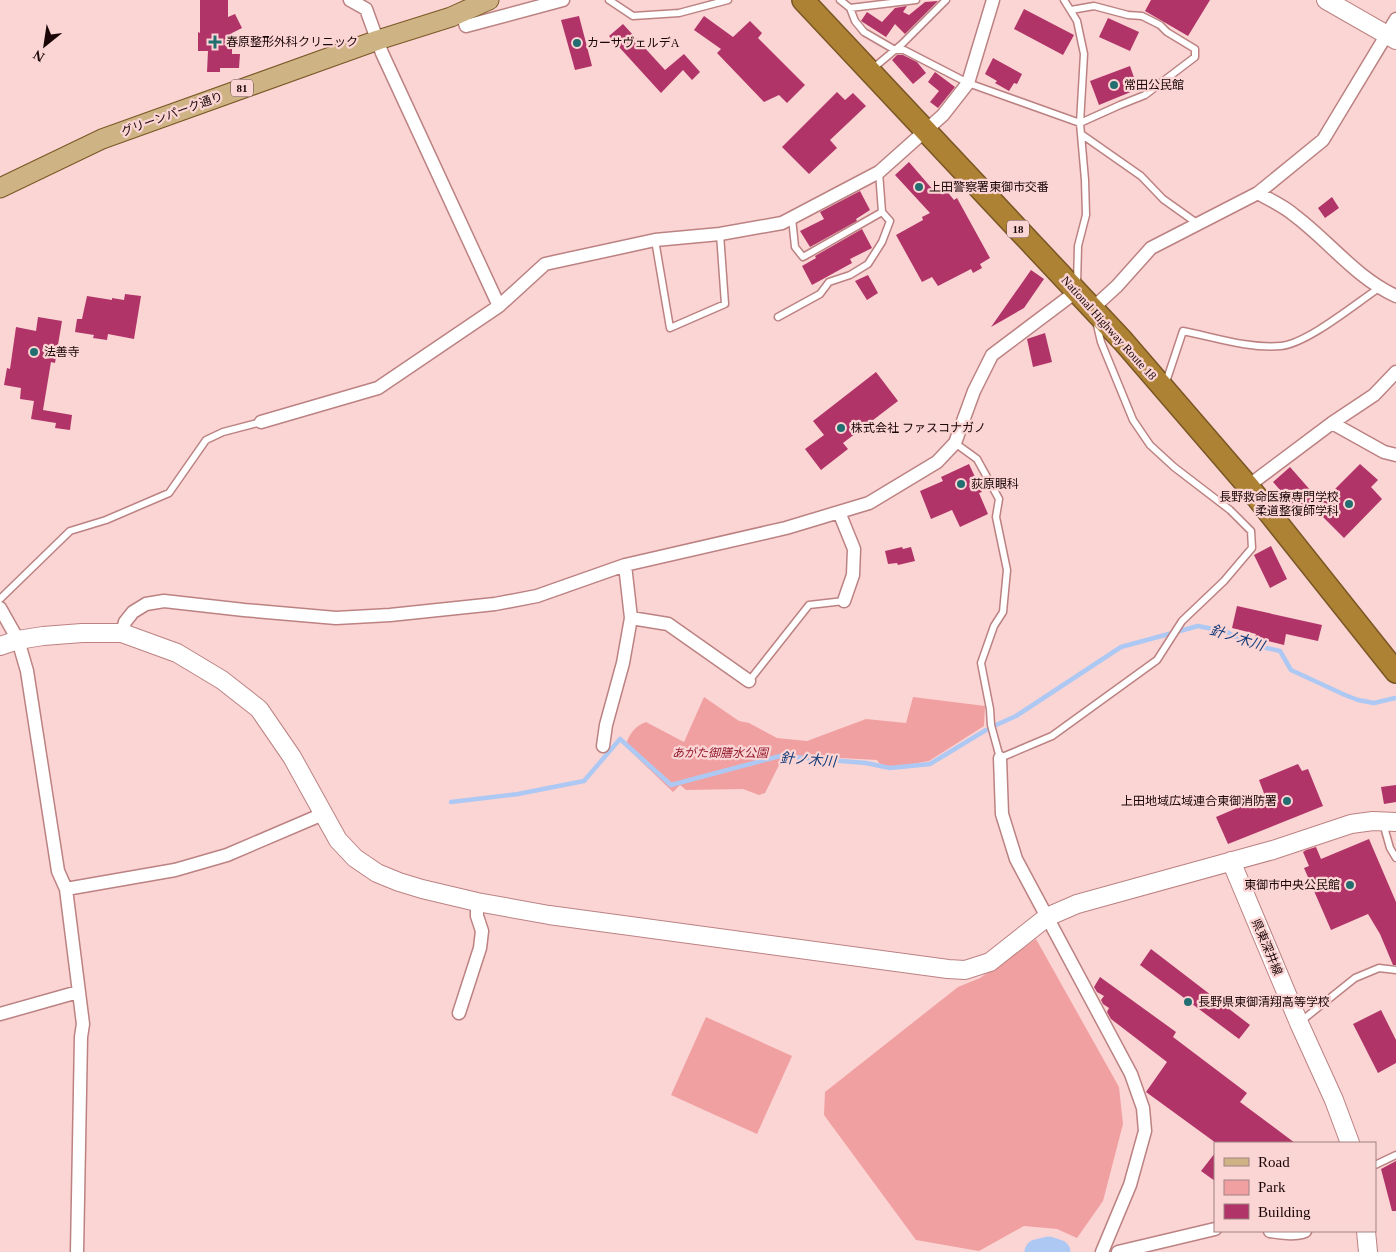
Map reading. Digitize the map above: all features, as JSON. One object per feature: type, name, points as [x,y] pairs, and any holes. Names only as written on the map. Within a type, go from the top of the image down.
[{"type":"highway","name":"National Highway Route 18","points":[[803,0],[1077,291],[1164,389],[1248,486],[1396,672]]},
{"type":"main road","name":"グリーンパーク通り","points":[[0,188],[102,139],[378,40],[451,17],[489,0]]},
{"type":"street","points":[[352,0],[366,9],[382,54],[499,306]]},
{"type":"street","points":[[461,11],[466,26],[527,4],[563,0]]},
{"type":"street","points":[[261,422],[378,388],[499,306],[545,264],[655,240],[720,234],[782,223],[879,172],[944,115],[968,82],[993,0]]},
{"type":"street","points":[[1326,0],[1391,37]]},
{"type":"street","points":[[1092,308],[1118,286],[1151,248],[1258,193],[1323,140],[1391,37],[1396,18]]},
{"type":"street","points":[[1258,193],[1293,214],[1379,288],[1396,296]]},
{"type":"street","points":[[122,633],[125,622],[133,612],[146,604],[164,601],[336,618],[390,615],[494,604],[537,596],[625,565],[786,528],[869,502],[937,462],[955,442],[974,391],[992,355],[1077,291]]},
{"type":"street","points":[[1248,486],[1332,423],[1374,395],[1396,372]]},
{"type":"street","points":[[1332,423],[1384,452],[1396,455]]},
{"type":"street","points":[[839,512],[854,550],[853,575],[844,601]]},
{"type":"street","points":[[603,746],[606,725],[623,663],[631,618],[625,565]]},
{"type":"street","points":[[0,608],[18,640],[27,671],[58,871],[66,889],[83,1024],[80,1037],[77,1252]]},
{"type":"street","points":[[631,618],[668,624],[749,681]]},
{"type":"street","points":[[0,646],[18,640],[43,636],[82,633],[122,633],[178,653],[222,680],[259,709],[292,757],[338,840],[355,858],[377,872],[422,889],[477,902],[549,915],[965,970],[990,962],[1047,917],[1077,904],[1231,862],[1351,824],[1389,822]]},
{"type":"street","points":[[1000,758],[1002,814],[1016,859],[1131,1074],[1144,1108],[1145,1131],[1130,1185],[1102,1252]]},
{"type":"street","points":[[66,889],[174,870],[227,855],[323,814]]},
{"type":"street","name":"県東深井線","points":[[1231,862],[1334,1100],[1350,1142]]},
{"type":"street","points":[[459,1013],[480,948],[482,931],[477,916],[477,902]]},
{"type":"street","points":[[0,1014],[78,992]]},
{"type":"street","points":[[1118,1252],[1214,1229]]},
{"type":"street","points":[[1275,1232],[1304,1232]]},
{"type":"street","points":[[1366,1232],[1368,1252]]},
{"type":"lane","points":[[609,0],[633,16],[679,13],[728,0]]},
{"type":"lane","points":[[840,0],[850,8],[855,21],[864,32],[895,50],[904,50],[968,82],[1080,124],[1145,95],[1195,57],[1195,49],[1167,32],[1160,25],[1142,16],[1128,15],[1094,6],[1070,10]]},
{"type":"lane","points":[[850,8],[916,0]]},
{"type":"lane","points":[[870,70],[895,50],[946,0]]},
{"type":"lane","points":[[1064,0],[1077,21],[1084,54],[1080,124],[1086,215],[1078,246],[1077,291]]},
{"type":"lane","points":[[1081,134],[1141,176],[1163,199],[1198,224]]},
{"type":"lane","points":[[778,317],[820,294],[829,282],[850,275],[868,264],[882,242],[890,221],[882,212],[879,172]]},
{"type":"lane","points":[[792,218],[795,247],[803,257],[882,212]]},
{"type":"lane","points":[[655,240],[670,328],[726,304],[720,234]]},
{"type":"lane","points":[[1164,389],[1183,331],[1252,345],[1282,346],[1312,334],[1379,288]]},
{"type":"lane","points":[[955,442],[977,459],[999,499],[996,517],[1007,570],[1003,612],[994,626],[981,664],[990,709],[991,725],[1000,758],[1052,736],[1157,660],[1182,621],[1224,581],[1252,548],[1251,531],[1230,510],[1174,467],[1150,445],[1133,420],[1101,342],[1092,308]]},
{"type":"lane","points":[[0,599],[70,531],[106,520],[169,493],[206,440],[223,432],[261,422]]},
{"type":"lane","points":[[749,681],[809,605],[844,601]]},
{"type":"lane","points":[[1389,822],[1390,848],[1396,858]]},
{"type":"lane","points":[[1299,1022],[1355,978],[1379,968],[1396,970]]},
{"type":"lane","points":[[1376,1165],[1396,1155]]},
{"type":"green space","name":"あがた御膳水公園","points":[[704,697],[739,721],[749,723],[777,738],[807,741],[866,719],[906,723],[913,697],[985,706],[984,726],[929,761],[884,769],[877,760],[784,755],[765,793],[759,795],[743,789],[686,790],[680,785],[673,792],[625,746],[632,731],[646,722],[684,742]]},
{"type":"green space","points":[[1036,939],[1119,1087],[1123,1124],[1103,1201],[1077,1238],[1057,1229],[1024,1226],[979,1251],[916,1240],[824,1115],[825,1092],[958,987],[980,978]]},
{"type":"green space","points":[[706,1017],[792,1056],[757,1134],[671,1095]]},
{"type":"building","name":"春原整形外科クリニック","points":[[200,0],[228,0],[228,17],[235,14],[242,28],[232,33],[232,54],[240,54],[239,68],[220,68],[220,72],[207,72],[208,51],[198,51]]},
{"type":"building","points":[[1151,0],[1210,0],[1188,36],[1145,11]]},
{"type":"building","points":[[938,1],[905,34],[895,24],[886,37],[861,21],[867,12],[882,22],[895,8],[907,6],[903,12],[909,15],[925,2]]},
{"type":"building","points":[[1024,9],[1074,35],[1063,55],[1014,29]]},
{"type":"building","name":"カーサヴェルデA","points":[[579,16],[592,66],[575,70],[561,20]]},
{"type":"building","points":[[704,16],[733,37],[750,21],[762,33],[758,38],[805,85],[787,103],[779,95],[764,102],[717,53],[721,49],[694,30]]},
{"type":"building","points":[[1108,18],[1139,32],[1130,51],[1099,37]]},
{"type":"building","points":[[623,24],[665,70],[684,54],[700,72],[692,80],[683,70],[661,93],[609,36]]},
{"type":"building","points":[[897,55],[903,55],[917,62],[926,73],[913,84],[892,60]]},
{"type":"building","points":[[993,58],[1022,74],[1017,84],[1014,83],[1009,91],[995,83],[997,81],[985,74]]},
{"type":"building","name":"常田公民館","points":[[1130,66],[1138,89],[1099,105],[1090,81]]},
{"type":"building","points":[[935,72],[955,87],[938,108],[930,102],[939,91],[928,82]]},
{"type":"building","points":[[837,92],[845,100],[853,93],[866,106],[830,140],[837,148],[809,174],[782,147]]},
{"type":"building","points":[[909,162],[934,191],[941,184],[954,200],[957,198],[990,258],[980,264],[982,268],[973,273],[971,269],[938,286],[932,277],[922,282],[896,235],[923,220],[922,217],[930,213],[895,175]]},
{"type":"building","points":[[860,191],[870,210],[856,219],[857,221],[810,247],[800,231],[824,219],[820,212]]},
{"type":"building","points":[[1332,197],[1339,208],[1325,218],[1318,208]]},
{"type":"building","points":[[862,229],[872,248],[850,259],[852,263],[812,285],[802,266],[816,258],[815,256]]},
{"type":"building","points":[[1031,270],[1044,279],[1024,308],[991,327]]},
{"type":"building","points":[[868,275],[878,293],[867,300],[855,281]]},
{"type":"building","points":[[125,294],[141,296],[134,339],[108,334],[107,340],[93,338],[94,335],[75,332],[77,319],[82,319],[87,296],[124,300]]},
{"type":"building","points":[[38,317],[62,321],[55,363],[51,362],[43,410],[72,415],[70,430],[55,428],[56,423],[31,419],[34,401],[20,399],[21,388],[4,385],[7,368],[10,369],[16,327],[36,331]]},
{"type":"building","points":[[1045,333],[1052,362],[1033,367],[1027,339]]},
{"type":"building","name":"株式会社 ファスコナガノ","points":[[876,372],[898,401],[843,443],[848,449],[821,470],[805,449],[824,435],[813,421]]},
{"type":"building","points":[[969,464],[982,492],[979,493],[988,514],[960,527],[952,510],[931,519],[920,491],[943,481],[941,477]]},
{"type":"building","name":"長野救命医療専門学校 柔道整復師学科","points":[[1360,464],[1378,480],[1371,487],[1382,499],[1344,538],[1315,509]]},
{"type":"building","points":[[1290,467],[1319,500],[1302,515],[1273,482]]},
{"type":"building","points":[[1271,546],[1287,579],[1270,588],[1254,555]]},
{"type":"building","points":[[902,547],[903,549],[911,547],[915,561],[898,565],[897,563],[888,564],[885,551]]},
{"type":"building","points":[[1237,606],[1322,625],[1318,641],[1286,634],[1284,645],[1255,638],[1256,634],[1232,628]]},
{"type":"building","name":"上田地域広域連合東御消防署","points":[[1298,764],[1302,771],[1308,769],[1323,806],[1228,844],[1216,817],[1265,796],[1259,780]]},
{"type":"building","points":[[1396,785],[1396,802],[1384,804],[1381,787]]},
{"type":"building","name":"東御市中央公民館","points":[[1369,839],[1396,902],[1396,965],[1393,965],[1380,934],[1368,914],[1331,930],[1304,868],[1309,866],[1303,852],[1306,850],[1316,847],[1321,859]]},
{"type":"building","points":[[1151,949],[1250,1025],[1239,1039],[1140,965]]},
{"type":"building","points":[[1100,977],[1176,1032],[1173,1037],[1247,1093],[1240,1102],[1294,1142],[1215,1142],[1146,1092],[1167,1062],[1111,1019],[1107,1012],[1109,1008],[1101,1000],[1104,996],[1097,992],[1094,987]]},
{"type":"building","points":[[1381,1010],[1396,1040],[1396,1063],[1378,1073],[1353,1024]]},
{"type":"building","points":[[1214,1154],[1214,1180],[1201,1171]]},
{"type":"building","points":[[1396,1161],[1396,1211],[1392,1211],[1381,1169]]},
{"type":"waterway","name":"針ノ木川","points":[[996,725],[1016,716],[1121,647],[1198,626],[1227,632],[1248,644],[1280,651],[1291,670],[1358,700],[1374,703],[1395,698]]},
{"type":"waterway","name":"針ノ木川","points":[[451,802],[518,794],[584,781],[620,739],[671,785],[780,756],[866,763],[890,768],[930,764],[986,730]]},
{"type":"waterway","points":[[1037,1252],[1049,1249],[1058,1252]]},
{"type":"place","name":"春原整形外科クリニック","points":[[215,42]]},
{"type":"place","name":"カーサヴェルデA","points":[[577,43]]},
{"type":"place","name":"常田公民館","points":[[1114,85]]},
{"type":"place","name":"上田警察署東御市交番","points":[[919,187]]},
{"type":"place","name":"法善寺","points":[[34,352]]},
{"type":"place","name":"株式会社 ファスコナガノ","points":[[841,428]]},
{"type":"place","name":"荻原眼科","points":[[961,484]]},
{"type":"place","name":"長野救命医療専門学校 柔道整復師学科","points":[[1349,504]]},
{"type":"place","name":"上田地域広域連合東御消防署","points":[[1287,801]]},
{"type":"place","name":"東御市中央公民館","points":[[1350,885]]},
{"type":"place","name":"長野県東御清翔高等学校","points":[[1188,1002]]}]
